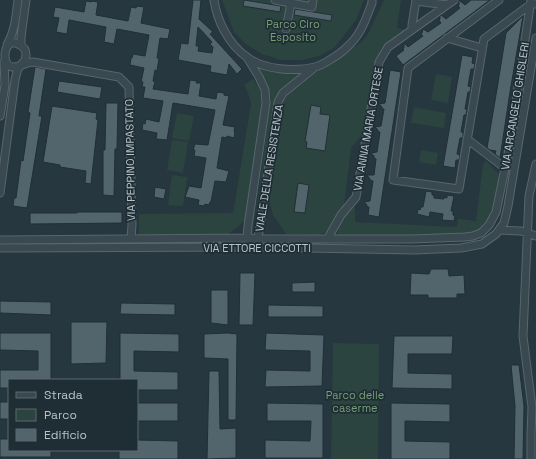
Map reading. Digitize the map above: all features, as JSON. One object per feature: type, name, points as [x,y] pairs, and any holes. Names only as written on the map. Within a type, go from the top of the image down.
[{"type":"street","points":[[0,116],[5,85],[2,60],[3,48],[11,37],[15,26],[18,0]]},
{"type":"street","points":[[26,0],[21,45],[33,62]]},
{"type":"street","name":"VIALE DELLA RESISTENZA","points":[[214,0],[216,11],[223,28],[235,46],[247,58],[265,90],[266,104],[247,238]]},
{"type":"street","points":[[275,0],[312,7],[314,0]]},
{"type":"street","points":[[412,29],[416,0],[447,5]]},
{"type":"street","name":"VIA ANNA MARIA ORTESE","points":[[328,238],[341,216],[356,197],[379,62],[388,47],[454,0]]},
{"type":"street","points":[[498,0],[408,68],[393,180],[458,189],[484,39],[533,3]]},
{"type":"street","name":"VIALE DELLA RESISTENZA","points":[[247,58],[260,64],[295,70],[316,67],[324,64],[346,48],[360,33],[374,1]]},
{"type":"street","points":[[286,29],[291,3]]},
{"type":"street","name":"VIA ARCANGELO GHISLERI","points":[[496,212],[533,3]]},
{"type":"street","points":[[447,38],[482,48]]},
{"type":"street","name":"VIA ARCANGELO GHISLERI","points":[[504,223],[536,38]]},
{"type":"street","points":[[3,48],[13,43],[21,45]]},
{"type":"street","points":[[0,193],[15,80],[20,66],[26,58],[26,53]]},
{"type":"street","points":[[2,60],[11,67],[20,66]]},
{"type":"street","name":"VIA PEPPINO IMPASTATO","points":[[20,66],[33,62],[119,77],[129,87],[131,239]]},
{"type":"street","name":"VIALE DELLA RESISTENZA","points":[[258,238],[278,102],[283,93],[316,67]]},
{"type":"street","points":[[467,139],[505,168]]},
{"type":"street","points":[[530,459],[532,407],[523,336],[529,196],[536,164]]},
{"type":"street","name":"VIA ETTORE CICCOTTI","points":[[0,240],[247,238],[412,239],[473,236],[481,233],[489,225],[496,212]]},
{"type":"street","name":"VIA ETTORE CICCOTTI","points":[[0,248],[252,248],[414,250],[461,248],[482,244],[496,234],[504,223]]},
{"type":"street","points":[[499,230],[521,231],[536,236]]},
{"type":"street","points":[[247,238],[252,248]]},
{"type":"street","points":[[252,248],[258,238]]},
{"type":"green space","name":"Parco Ciro Esposito","points":[[222,0],[364,0],[356,20],[334,48],[319,56],[302,60],[281,60],[262,54],[246,44],[234,32]]},
{"type":"green space","points":[[384,0],[401,0],[397,28],[406,30],[385,52],[376,78],[368,128],[351,148],[344,206],[329,231],[318,235],[286,234],[273,215],[268,196],[283,102],[290,91],[360,43],[367,36]]},
{"type":"green space","points":[[256,66],[295,74],[305,73],[275,101],[254,229],[271,98],[266,82],[256,69]]},
{"type":"green space","points":[[436,74],[452,77],[448,103],[431,100]]},
{"type":"green space","points":[[253,79],[259,89],[262,99],[246,220],[227,235],[139,235],[139,214],[233,213],[251,104],[244,85]]},
{"type":"green space","points":[[414,107],[446,113],[444,128],[411,123]]},
{"type":"green space","points":[[177,113],[194,116],[189,141],[172,138]]},
{"type":"green space","points":[[172,140],[188,142],[183,173],[167,170]]},
{"type":"green space","points":[[421,150],[438,153],[436,165],[419,162]]},
{"type":"green space","points":[[486,161],[500,175],[495,216],[473,236],[338,235],[341,218],[353,206],[355,208],[355,222],[457,227],[458,219],[476,221],[483,164]]},
{"type":"green space","points":[[172,175],[187,177],[183,206],[168,205]]},
{"type":"green space","name":"Parco delle caserme","points":[[333,343],[379,344],[378,459],[331,459]]},
{"type":"building","points":[[193,0],[201,0],[199,19],[213,32],[210,34],[242,69],[237,74],[229,64],[227,75],[210,72],[211,66],[178,60],[181,43],[188,44]],"holes":[[[198,27],[212,42],[210,44],[213,47],[212,53],[198,51],[199,46],[196,46]]]},
{"type":"building","points":[[244,0],[281,6],[280,12],[243,6]]},
{"type":"building","points":[[459,0],[465,5],[471,0],[490,0],[403,65],[396,56],[404,50],[402,49],[404,48],[404,43],[408,47],[423,36],[421,34],[423,29],[428,32],[441,23],[439,20],[441,15],[446,19],[460,8],[458,6]]},
{"type":"building","points":[[86,1],[98,2],[96,15],[128,21],[131,7],[144,7],[141,23],[170,29],[168,39],[160,38],[157,58],[159,58],[157,71],[155,70],[153,81],[155,82],[153,89],[188,94],[190,80],[197,81],[196,83],[201,83],[199,96],[216,99],[217,92],[224,93],[224,95],[229,96],[223,125],[235,127],[234,138],[227,136],[227,138],[222,137],[217,168],[229,171],[226,182],[215,181],[211,202],[209,205],[198,205],[199,200],[185,197],[189,186],[201,188],[206,158],[194,156],[195,150],[193,150],[195,144],[208,145],[215,110],[173,103],[167,140],[156,139],[157,133],[142,130],[143,123],[145,124],[146,119],[159,122],[163,101],[143,98],[145,87],[142,87],[143,82],[141,82],[144,68],[130,65],[133,54],[145,56],[149,35],[117,29],[114,44],[104,42],[106,27],[69,20],[67,34],[56,32],[59,18],[53,17],[55,7],[84,12]]},
{"type":"building","points":[[295,9],[332,15],[331,21],[294,15]]},
{"type":"building","points":[[523,16],[500,158],[495,154],[496,151],[487,148],[506,33]]},
{"type":"building","points":[[462,55],[473,57],[472,63],[475,64],[474,69],[471,69],[468,86],[471,87],[470,92],[468,92],[465,109],[467,109],[466,115],[464,115],[461,132],[463,132],[463,137],[460,138],[457,154],[460,155],[459,160],[456,160],[455,168],[443,166]]},
{"type":"building","points":[[35,67],[46,69],[39,116],[42,116],[27,208],[13,206],[14,198],[16,198],[21,160],[23,161],[30,113],[28,112]]},
{"type":"building","points":[[390,70],[401,72],[379,217],[368,215],[369,207],[367,207],[364,202],[370,201],[373,181],[370,180],[367,175],[374,175],[376,159],[371,153],[377,152],[380,132],[378,132],[375,127],[381,126],[384,109],[382,109],[379,104],[385,103]]},
{"type":"building","points":[[59,81],[102,87],[100,99],[57,92]]},
{"type":"building","points":[[106,103],[118,103],[114,196],[103,195],[103,150],[105,150]]},
{"type":"building","points":[[311,105],[321,107],[320,114],[330,115],[325,151],[306,148],[307,142],[305,141]]},
{"type":"building","points":[[52,106],[97,113],[96,119],[98,120],[91,184],[85,183],[86,171],[60,167],[60,165],[43,162]]},
{"type":"building","points":[[298,183],[309,185],[305,213],[294,212]]},
{"type":"building","points":[[155,187],[166,189],[164,199],[154,197]]},
{"type":"building","points":[[426,191],[432,192],[434,198],[444,199],[444,197],[447,198],[447,195],[454,196],[451,211],[453,211],[453,215],[455,216],[454,221],[442,220],[443,214],[430,212],[429,217],[417,214],[418,209],[420,210],[421,207],[423,207]]},
{"type":"building","points":[[122,212],[122,223],[30,224],[30,213]]},
{"type":"building","points":[[431,269],[448,269],[449,276],[464,275],[465,294],[457,294],[457,298],[428,298],[428,295],[410,295],[411,273],[429,274]]},
{"type":"building","points":[[240,273],[255,273],[253,325],[239,325]]},
{"type":"building","points":[[315,282],[315,292],[292,292],[292,283]]},
{"type":"building","points":[[211,290],[228,290],[228,325],[211,323]]},
{"type":"building","points":[[0,301],[51,302],[51,315],[0,313]]},
{"type":"building","points":[[121,303],[175,304],[175,315],[120,314]]},
{"type":"building","points":[[268,305],[323,306],[323,317],[268,317]]},
{"type":"building","points":[[71,322],[107,322],[106,363],[71,364]]},
{"type":"building","points":[[0,333],[51,333],[51,379],[8,379],[8,388],[0,388],[0,370],[38,370],[38,351],[0,350]]},
{"type":"building","points":[[120,333],[179,334],[179,352],[134,351],[134,371],[178,372],[178,390],[138,390],[138,379],[120,379]]},
{"type":"building","points":[[266,333],[324,335],[322,386],[265,387],[266,370],[310,371],[310,351],[265,350]]},
{"type":"building","points":[[204,334],[237,334],[236,420],[228,420],[228,359],[204,358]]},
{"type":"building","points":[[394,336],[453,336],[452,354],[408,354],[408,373],[452,374],[452,389],[392,388]]},
{"type":"building","points":[[511,365],[519,365],[524,406],[523,459],[514,459],[515,406]]},
{"type":"building","points":[[209,371],[219,371],[220,429],[236,428],[236,458],[207,459]]},
{"type":"building","points":[[0,402],[8,402],[8,419],[0,419]]},
{"type":"building","points":[[138,403],[178,403],[178,421],[138,421]]},
{"type":"building","points":[[267,403],[323,404],[323,458],[265,458],[265,440],[310,441],[311,421],[267,421]]},
{"type":"building","points":[[391,403],[450,404],[450,422],[405,421],[405,441],[450,442],[450,459],[391,459]]},
{"type":"building","points":[[0,439],[8,439],[8,451],[51,451],[51,457],[0,457]]},
{"type":"building","points":[[138,440],[178,441],[178,459],[119,459],[119,451],[138,451]]}]
